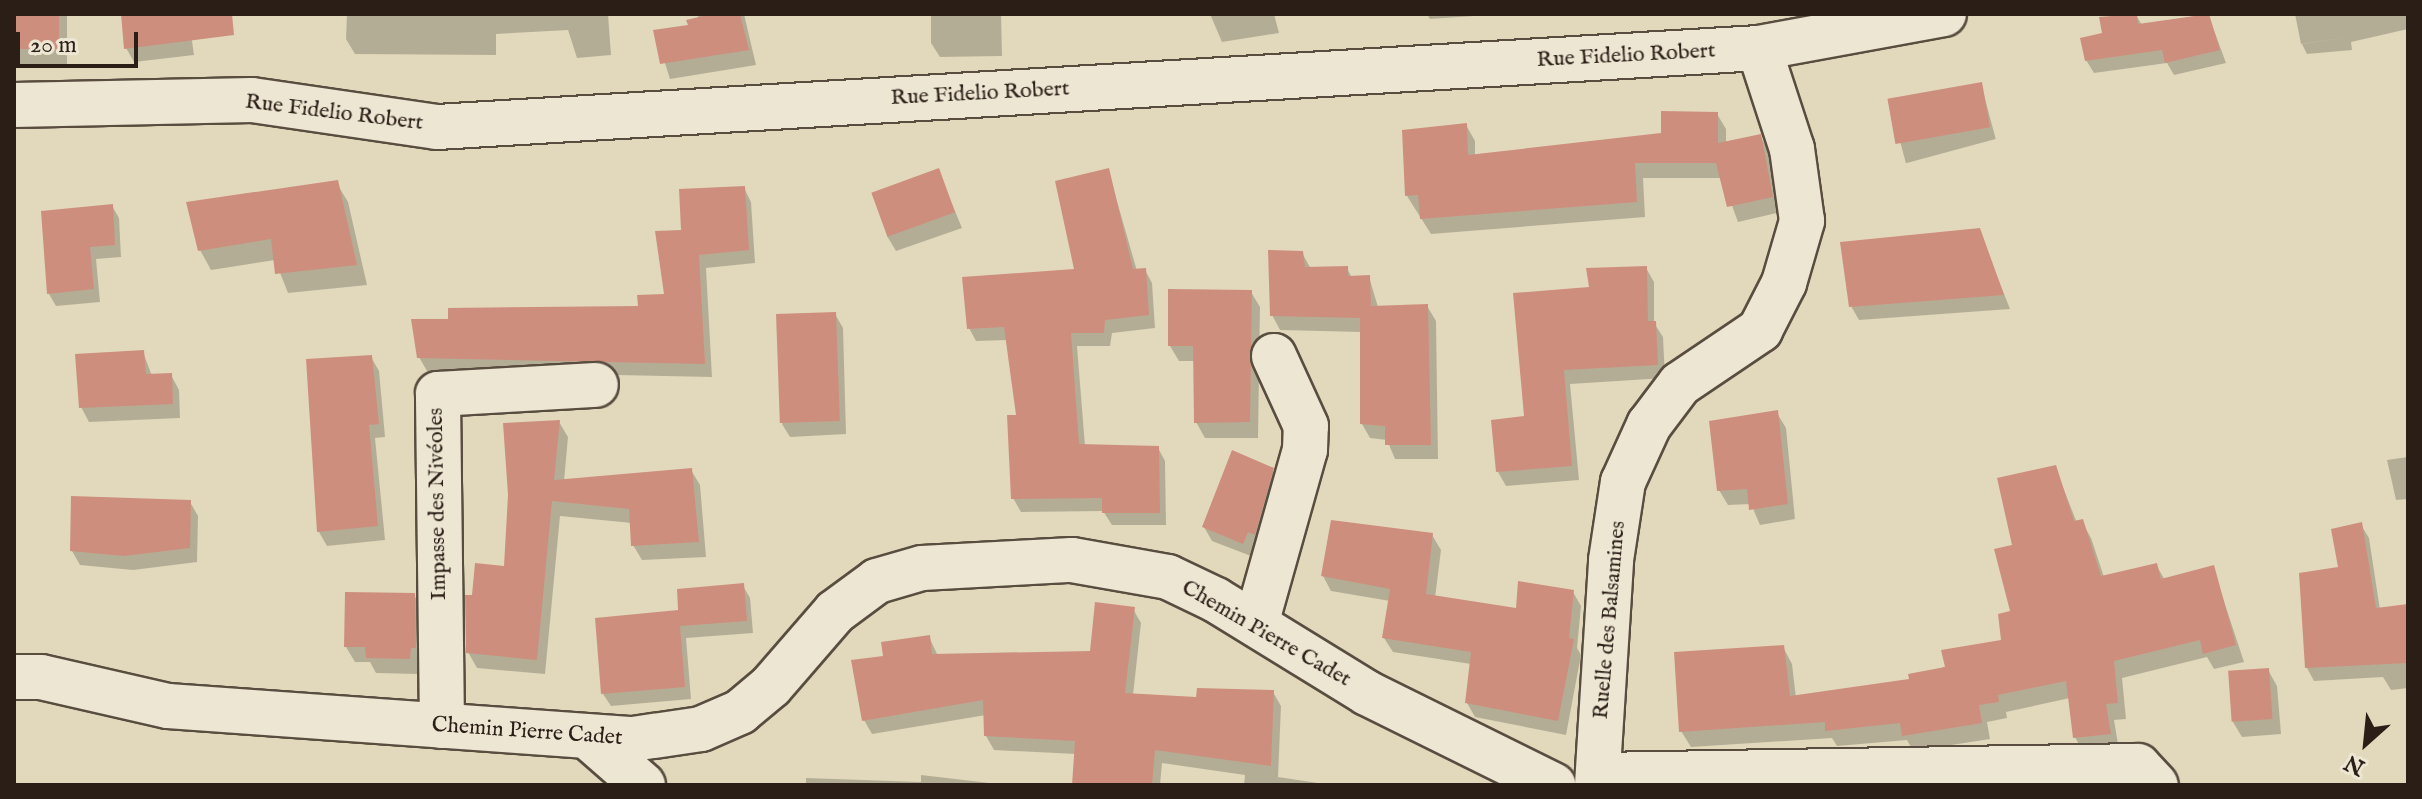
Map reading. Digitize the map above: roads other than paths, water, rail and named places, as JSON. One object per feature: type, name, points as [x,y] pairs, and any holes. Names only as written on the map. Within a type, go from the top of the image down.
[{"type":"street","name":"Rue Fidelio Robert","points":[[14,105],[252,100],[437,127],[1759,48],[1944,14]]},
{"type":"street","name":"Ruelle des Balsamines","points":[[1597,780],[1611,560],[1623,482],[1649,425],[1680,384],[1760,330],[1784,283],[1802,221],[1792,149],[1759,48]]},
{"type":"street","points":[[1256,624],[1306,438],[1306,426],[1274,356]]},
{"type":"street","name":"Impasse des Nivéoles","points":[[442,726],[438,394],[596,385]]},
{"type":"street","name":"Chemin Pierre Cadet","points":[[14,677],[41,677],[168,706],[633,739],[701,729],[740,712],[856,594],[877,581],[922,568],[997,561],[1122,566],[1168,577],[1256,624],[1367,693],[1553,785]]},
{"type":"street","points":[[588,737],[643,785]]},
{"type":"street","points":[[1597,780],[2138,766],[2151,774],[2156,785]]}]
